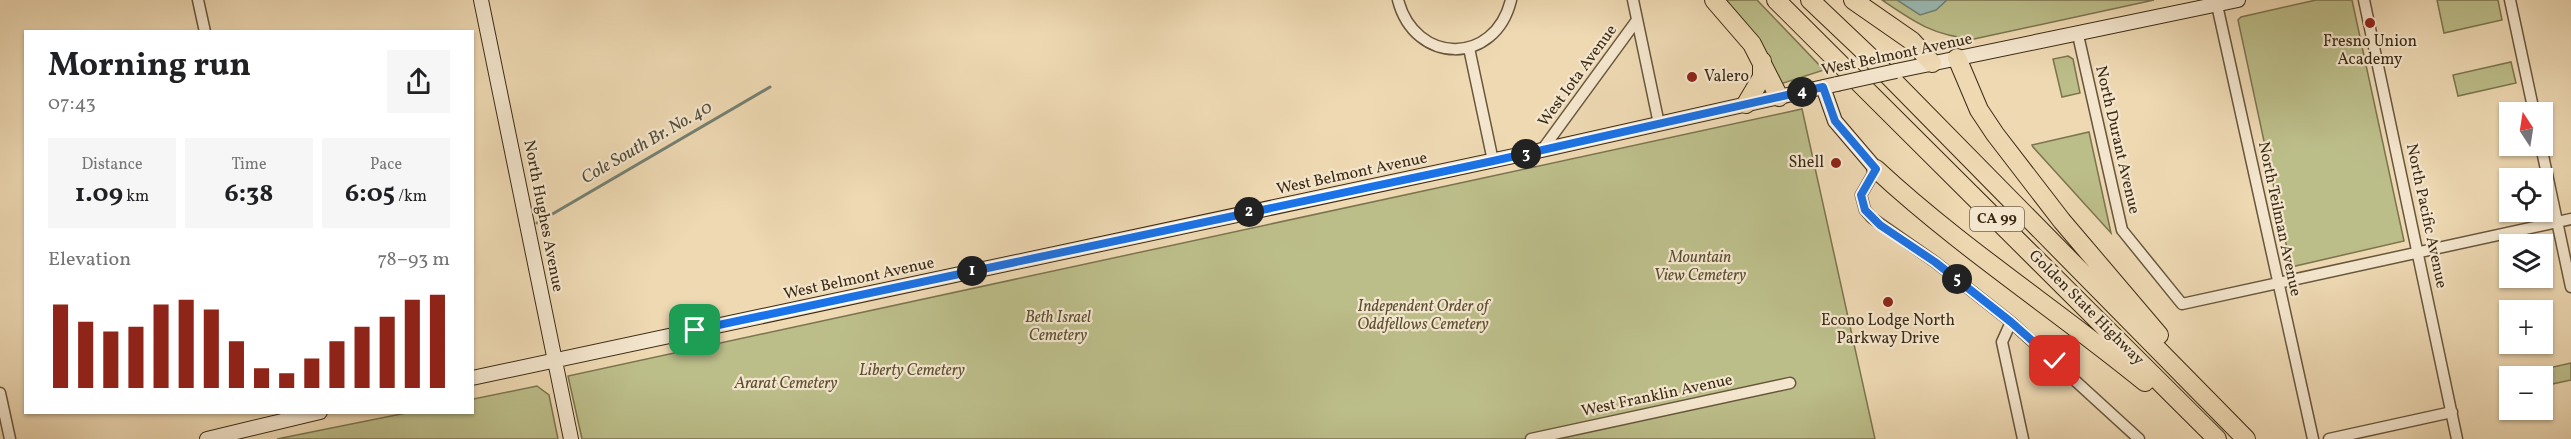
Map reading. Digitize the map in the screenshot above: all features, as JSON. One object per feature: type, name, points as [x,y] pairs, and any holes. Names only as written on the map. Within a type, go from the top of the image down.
[{"type":"highway","points":[[1714,0],[1752,44],[1779,97]]},
{"type":"highway","name":"Golden State Highway","points":[[1776,0],[2217,439]]},
{"type":"highway","name":"Golden State Highway","points":[[1810,0],[1868,55],[2247,439]]},
{"type":"highway","points":[[1853,0],[1912,41],[1932,63]]},
{"type":"highway","points":[[1957,58],[1979,110],[1995,134],[2062,221],[2247,439]]},
{"type":"highway","points":[[1746,104],[1762,77],[1762,62]]},
{"type":"highway","points":[[1876,169],[1916,206],[2100,345],[2217,439]]},
{"type":"main road","name":"North Hughes Avenue","points":[[481,0],[571,439]]},
{"type":"main road","name":"West Belmont Avenue","points":[[474,378],[1493,161],[1896,70],[2078,35],[2238,0]]},
{"type":"main road","points":[[1830,85],[1835,121],[1876,169]]},
{"type":"main road","points":[[207,439],[284,416],[302,414]]},
{"type":"street","points":[[198,0],[205,30]]},
{"type":"street","points":[[1398,0],[1407,24],[1422,38],[1440,48],[1469,48],[1487,39],[1499,27],[1511,0]]},
{"type":"street","points":[[1633,0],[1659,124]]},
{"type":"street","name":"North Pacific Avenue","points":[[2364,0],[2457,439]]},
{"type":"street","points":[[2510,0],[2532,102]]},
{"type":"street","name":"North Teilman Avenue","points":[[2217,5],[2313,439]]},
{"type":"street","name":"West Iota Avenue","points":[[1542,150],[1637,20]]},
{"type":"street","name":"North Durant Avenue","points":[[2078,35],[2122,230],[2182,304],[2278,283]]},
{"type":"street","points":[[1469,48],[1493,161]]},
{"type":"street","points":[[2543,156],[2571,287]]},
{"type":"street","points":[[1876,169],[1861,195],[1865,210],[1880,225],[1935,262],[2011,322],[2139,439]]},
{"type":"street","points":[[2278,283],[2571,219]]},
{"type":"street","points":[[2011,322],[2002,342],[2023,439]]},
{"type":"street","name":"West Franklin Avenue","points":[[1531,439],[1790,383]]},
{"type":"street","points":[[0,393],[10,439]]},
{"type":"street","points":[[2329,439],[2452,412]]},
{"type":"green space","points":[[1717,0],[1757,0],[1824,70],[1777,85]]},
{"type":"green space","points":[[1882,0],[2154,0],[1974,39],[1947,35],[1925,27]]},
{"type":"green space","points":[[2316,0],[2352,0],[2404,241],[2291,267],[2238,20],[2241,17]]},
{"type":"green space","points":[[2437,0],[2498,0],[2502,20],[2444,33]]},
{"type":"green space","points":[[2068,56],[2073,59],[2080,93],[2062,97],[2053,59]]},
{"type":"green space","points":[[2511,62],[2516,83],[2458,96],[2453,75]]},
{"type":"green space","points":[[1802,109],[1875,439],[582,439],[568,376]]},
{"type":"green space","points":[[2089,132],[2111,233],[2032,145]]},
{"type":"green space","points":[[2571,363],[2571,380],[2553,384],[2553,367]]},
{"type":"green space","points":[[537,386],[549,395],[558,439],[277,439],[401,414],[474,414],[474,399]]},
{"type":"water","points":[[1897,0],[1947,0],[1936,10],[1920,15]]},
{"type":"waterway","name":"Cole South Br. No. 40","points":[[537,223],[770,87]]},
{"type":"place","name":"Fresno Union Academy","points":[[2370,23]]},
{"type":"place","name":"Valero","points":[[1692,77]]},
{"type":"place","name":"Shell","points":[[1836,163]]},
{"type":"place","name":"Econo Lodge North Parkway Drive","points":[[1888,302]]},
{"type":"route","points":[[695,330],[1493,161],[1823,87],[1835,121],[1876,169],[1861,195],[1865,210],[1880,225],[1935,262],[2011,322],[2055,361]]},
{"type":"park label","name":"Mountain View Cemetery","points":[[1700,267]]},
{"type":"park label","name":"Independent Order of Oddfellows Cemetery","points":[[1423,316]]},
{"type":"park label","name":"Beth Israel Cemetery","points":[[1058,327]]},
{"type":"park label","name":"Liberty Cemetery","points":[[912,371]]},
{"type":"park label","name":"Ararat Cemetery","points":[[786,384]]}]
